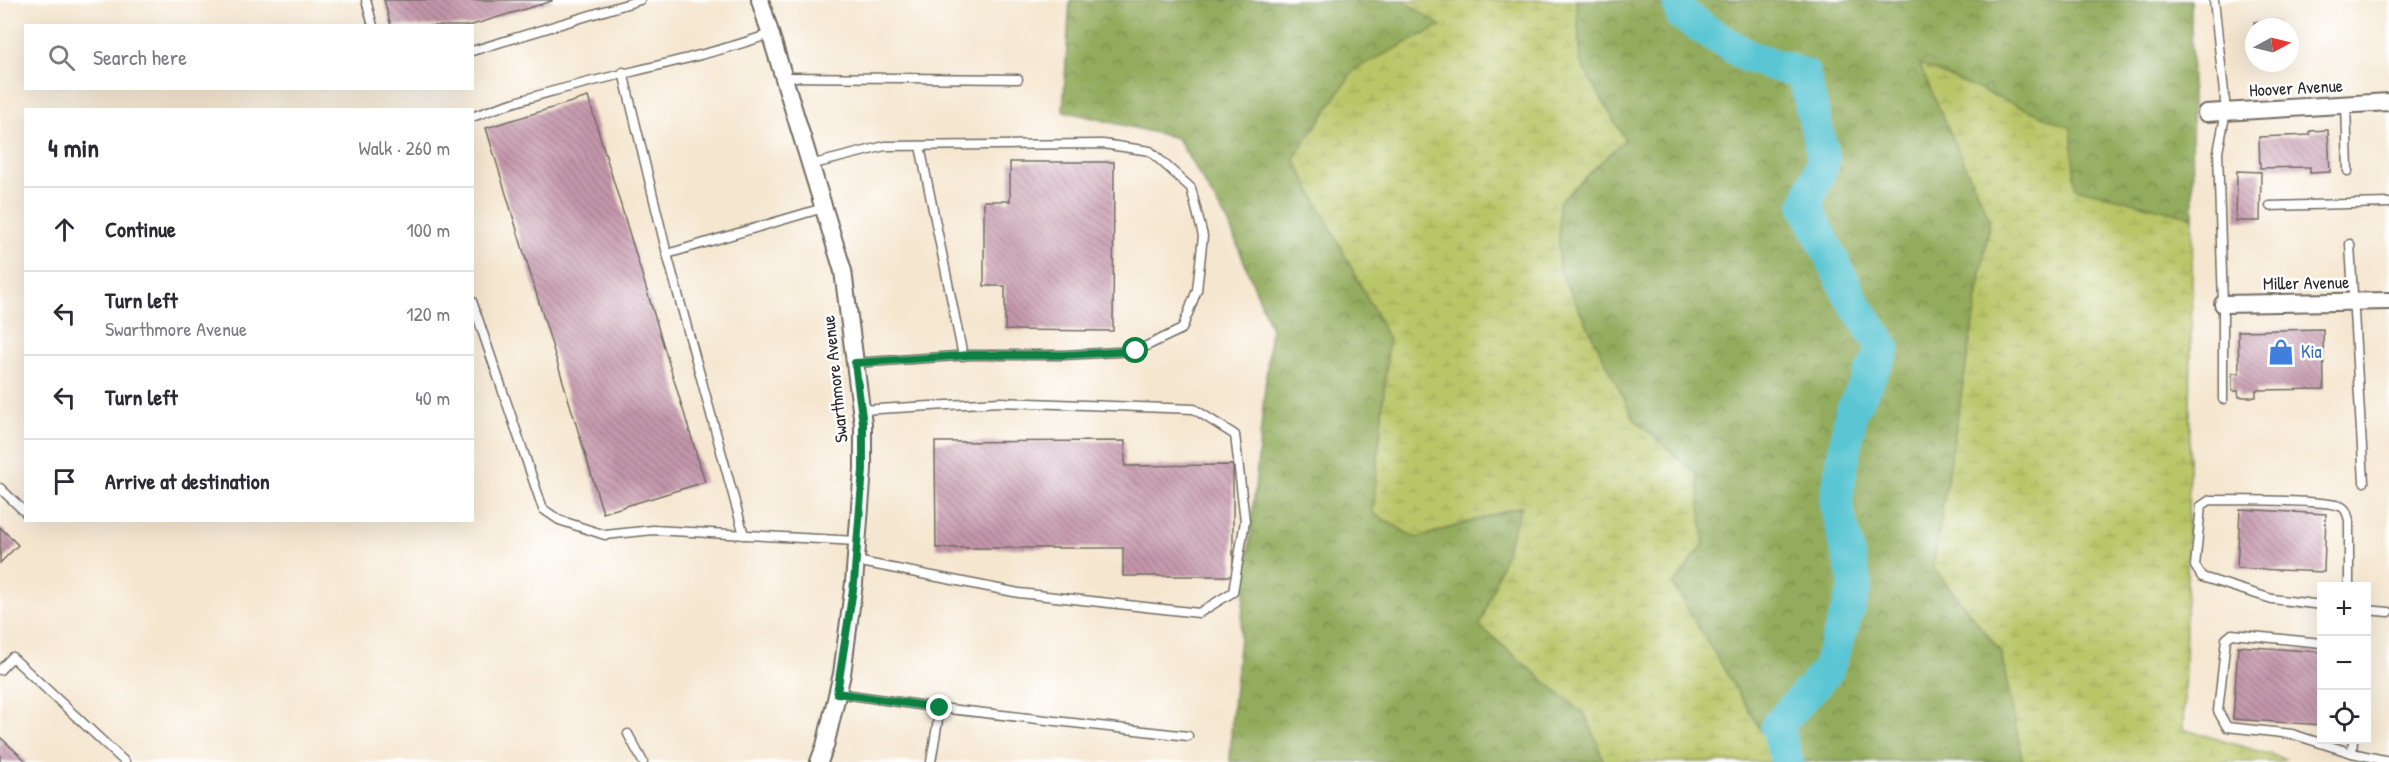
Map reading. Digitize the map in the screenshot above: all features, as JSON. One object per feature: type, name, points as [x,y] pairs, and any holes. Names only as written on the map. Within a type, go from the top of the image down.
[{"type":"street","name":"Swarthmore Avenue","points":[[760,0],[843,271],[861,410],[863,470],[856,561],[843,663],[819,762]]},
{"type":"street","name":"Hoover Avenue","points":[[2206,113],[2389,102]]},
{"type":"street","name":"Miller Avenue","points":[[2223,304],[2389,301]]},
{"type":"lane","points":[[366,0],[372,24]]},
{"type":"lane","points":[[474,50],[640,0]]},
{"type":"lane","points":[[2214,0],[2226,111],[2218,152],[2223,304],[2223,399]]},
{"type":"lane","points":[[474,116],[503,105],[623,72],[728,49],[770,34]]},
{"type":"lane","points":[[623,72],[667,254],[744,535]]},
{"type":"lane","points":[[784,77],[1018,79]]},
{"type":"lane","points":[[2346,104],[2348,171]]},
{"type":"lane","points":[[810,165],[885,146],[1103,144],[1150,151],[1191,188],[1203,236],[1197,290],[1182,329],[1136,351],[1064,355],[963,356],[855,363]]},
{"type":"lane","points":[[920,146],[963,356]]},
{"type":"lane","points":[[2270,206],[2389,203]]},
{"type":"lane","points":[[667,254],[823,208]]},
{"type":"lane","points":[[2350,244],[2364,482]]},
{"type":"lane","points":[[474,307],[543,509],[559,520],[605,535],[653,530],[857,541]]},
{"type":"lane","points":[[856,561],[1019,593],[1199,613],[1233,592],[1245,521],[1235,435],[1194,409],[1000,402],[861,410]]},
{"type":"lane","points":[[0,488],[24,511]]},
{"type":"lane","points":[[2317,604],[2272,599],[2202,577],[2195,566],[2201,506],[2210,500],[2340,506],[2346,510],[2349,520],[2349,582]]},
{"type":"lane","points":[[2371,610],[2389,612]]},
{"type":"lane","points":[[2317,642],[2232,634],[2226,639],[2218,711],[2227,727],[2292,734],[2352,753],[2389,761]]},
{"type":"lane","points":[[0,670],[12,657],[125,762]]},
{"type":"lane","points":[[837,693],[940,708],[1188,736]]},
{"type":"lane","points":[[931,762],[940,708]]},
{"type":"lane","points":[[628,734],[643,762]]},
{"type":"lane","points":[[2352,753],[2353,744]]},
{"type":"green space","points":[[1070,0],[1403,0],[1442,26],[1355,69],[1294,158],[1389,339],[1373,513],[1417,538],[1522,506],[1480,626],[1587,717],[1604,762],[1230,762],[1232,717],[1271,328],[1228,222],[1177,138],[1063,111]]},
{"type":"green space","points":[[1403,0],[1576,0],[1581,64],[1625,139],[1559,202],[1559,269],[1634,419],[1697,475],[1704,544],[1673,585],[1780,762],[1604,762],[1587,717],[1480,626],[1522,506],[1416,538],[1373,513],[1389,339],[1294,158],[1355,69],[1441,26]]},
{"type":"green space","points":[[1576,0],[2191,0],[2193,217],[2075,188],[1920,65],[1990,220],[1933,567],[2001,652],[2023,762],[1780,762],[1673,585],[1704,544],[1697,475],[1634,419],[1559,269],[1559,202],[1625,139],[1581,64]]},
{"type":"green space","points":[[1919,64],[2071,128],[2075,188],[2193,217],[2183,729],[2285,759],[2279,762],[2023,762],[2001,652],[1933,567],[1990,220]]},
{"type":"building","points":[[384,0],[552,0],[474,24],[390,24]]},
{"type":"building","points":[[588,97],[705,482],[603,513],[486,128]]},
{"type":"building","points":[[2328,130],[2330,172],[2310,173],[2310,167],[2260,168],[2259,137],[2310,135],[2310,131]]},
{"type":"building","points":[[1010,162],[1114,162],[1113,331],[1005,330],[1005,286],[984,286],[984,201],[1010,201]]},
{"type":"building","points":[[2237,171],[2261,172],[2260,221],[2236,221]]},
{"type":"building","name":"Kia","points":[[2323,329],[2324,389],[2256,390],[2256,397],[2239,397],[2238,391],[2232,391],[2232,373],[2239,373],[2238,331]]},
{"type":"building","points":[[1125,441],[1125,466],[1233,465],[1233,576],[1123,576],[1123,548],[936,548],[935,442]]},
{"type":"building","points":[[2240,509],[2326,514],[2324,572],[2237,568]]},
{"type":"building","points":[[0,527],[18,545],[0,563]]},
{"type":"building","points":[[2238,646],[2317,652],[2317,725],[2233,719]]},
{"type":"building","points":[[0,737],[27,762],[0,762]]},
{"type":"waterway","points":[[1678,0],[1682,15],[1747,56],[1804,75],[1824,159],[1806,206],[1851,298],[1884,348],[1851,413],[1836,502],[1856,586],[1827,671],[1777,726],[1787,762]]},
{"type":"place","name":"Kia","points":[[2281,352]]},
{"type":"route","points":[[940,708],[837,693],[842,674],[854,583],[863,470],[863,424],[855,363],[971,355],[1064,355],[1136,351]]}]
